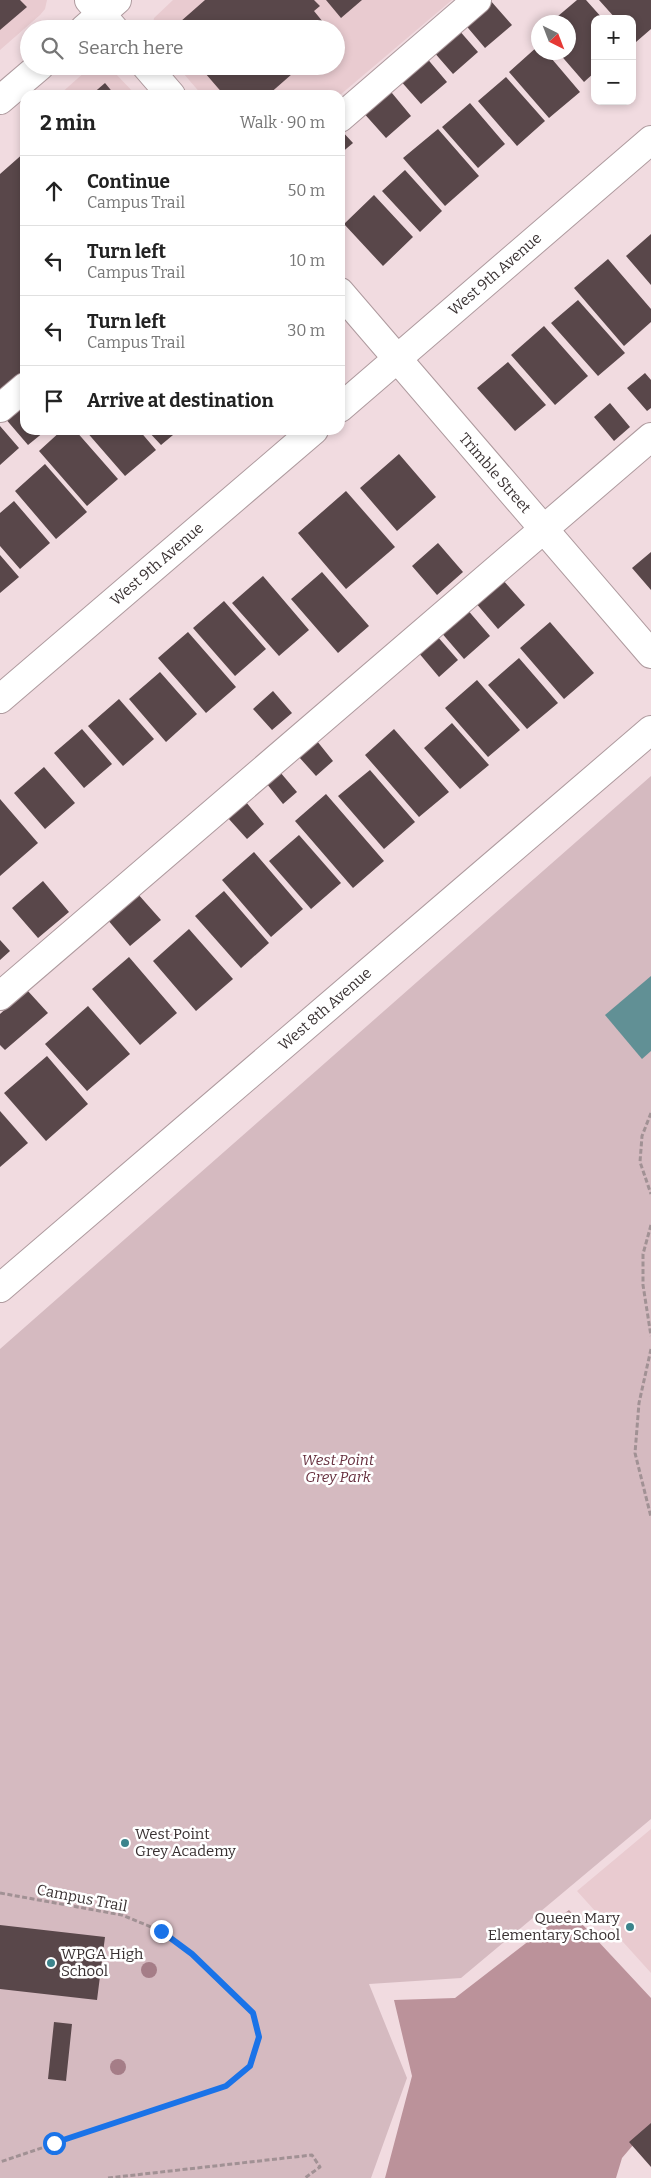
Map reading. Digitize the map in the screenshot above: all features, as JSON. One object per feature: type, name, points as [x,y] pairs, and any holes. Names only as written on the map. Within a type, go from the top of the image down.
[{"type":"street","points":[[345,114],[477,0]]},
{"type":"street","points":[[0,100],[29,75]]},
{"type":"street","points":[[154,75],[167,90]]},
{"type":"street","name":"West 9th Avenue","points":[[345,404],[651,140]]},
{"type":"street","name":"Trimble Street","points":[[345,298],[651,654]]},
{"type":"street","points":[[0,408],[20,391]]},
{"type":"street","name":"West 9th Avenue","points":[[0,699],[308,435]]},
{"type":"street","points":[[0,996],[651,437]]},
{"type":"street","name":"West 8th Avenue","points":[[0,1288],[651,730]]},
{"type":"path","points":[[651,1114],[642,1136],[640,1162],[651,1194]]},
{"type":"path","points":[[651,1224],[643,1254],[643,1285],[651,1336]]},
{"type":"path","points":[[651,1349],[639,1403],[634,1453],[651,1517]]},
{"type":"path","points":[[647,1503],[651,1500]]},
{"type":"path","name":"Campus Trail","points":[[0,1893],[122,1915],[161,1931],[192,1954],[253,2013],[259,2037],[250,2066],[226,2086],[0,2162]]},
{"type":"path","points":[[108,2178],[312,2155],[320,2167],[305,2178]]},
{"type":"shaded area","points":[[0,0],[47,0],[45,9],[34,20],[20,20],[20,32],[0,50]]},
{"type":"shaded area","points":[[173,0],[452,0],[345,91],[198,90],[185,75],[345,75],[345,20],[154,20]]},
{"type":"shaded area","points":[[82,75],[117,75],[131,90],[65,90]]},
{"type":"shaded area","name":"Queen Mary Elementary School","points":[[651,1829],[651,1973],[577,1891]]},
{"type":"shaded area","points":[[569,1910],[651,1998],[651,2124],[622,2158],[616,2178],[385,2178],[412,2076],[394,2000],[455,1998]]},
{"type":"green space","name":"West Point Grey Park","points":[[651,776],[651,1819],[461,1978],[369,1984],[407,2078],[371,2178],[0,2178],[0,1349]]},
{"type":"water","points":[[651,976],[651,1051],[642,1059],[605,1015]]},
{"type":"building","points":[[0,0],[20,0],[27,7],[0,30]]},
{"type":"building","points":[[205,0],[314,0],[320,6],[314,11],[321,20],[182,20]]},
{"type":"building","points":[[326,0],[362,0],[341,18]]},
{"type":"building","points":[[488,0],[512,25],[485,48],[463,22]]},
{"type":"building","points":[[577,0],[586,0],[599,15],[591,15],[591,76],[584,82],[565,60],[576,60],[576,15],[559,15]]},
{"type":"building","points":[[599,0],[651,0],[651,29],[636,42],[636,15],[612,15]]},
{"type":"building","points":[[458,29],[478,52],[453,74],[433,51]]},
{"type":"building","points":[[531,52],[531,60],[553,60],[580,92],[549,118],[509,72]]},
{"type":"building","points":[[425,56],[447,82],[421,104],[399,79]]},
{"type":"building","points":[[207,75],[291,75],[274,90],[220,90]]},
{"type":"building","points":[[506,77],[545,121],[517,146],[478,101]]},
{"type":"building","points":[[105,83],[111,90],[97,90]]},
{"type":"building","points":[[387,87],[411,116],[386,138],[361,110]]},
{"type":"building","points":[[470,103],[505,144],[478,168],[442,127]]},
{"type":"building","points":[[438,129],[479,176],[445,206],[403,158]]},
{"type":"building","points":[[345,134],[353,143],[345,150]]},
{"type":"building","points":[[20,156],[20,379],[0,397],[0,174]]},
{"type":"building","points":[[405,170],[442,211],[420,232],[382,191]]},
{"type":"building","points":[[374,195],[413,237],[383,266],[345,223]]},
{"type":"building","points":[[651,234],[651,285],[626,256]]},
{"type":"building","points":[[608,259],[651,309],[651,322],[624,346],[574,288]]},
{"type":"building","points":[[578,300],[625,353],[598,376],[551,323]]},
{"type":"building","points":[[544,326],[588,376],[555,405],[511,355]]},
{"type":"building","points":[[508,362],[546,405],[515,431],[477,388]]},
{"type":"building","points":[[645,373],[651,380],[651,408],[647,411],[627,388]]},
{"type":"building","points":[[610,403],[630,427],[614,441],[594,417]]},
{"type":"building","points":[[20,404],[20,435],[40,435],[28,445],[4,417]]},
{"type":"building","points":[[0,426],[19,448],[0,465]]},
{"type":"building","points":[[57,435],[79,435],[118,479],[87,506],[39,451]]},
{"type":"building","points":[[89,435],[143,435],[156,450],[125,476]]},
{"type":"building","points":[[152,435],[173,435],[161,445]]},
{"type":"building","points":[[399,454],[436,497],[397,531],[360,488]]},
{"type":"building","points":[[45,464],[87,512],[56,539],[15,491]]},
{"type":"building","points":[[346,491],[395,547],[346,589],[298,533]]},
{"type":"building","points":[[14,501],[50,543],[20,569],[0,546],[0,513]]},
{"type":"building","points":[[438,543],[463,572],[437,595],[412,566]]},
{"type":"building","points":[[651,552],[651,590],[632,568]]},
{"type":"building","points":[[0,555],[19,577],[0,593]]},
{"type":"building","points":[[322,572],[369,626],[338,653],[291,599]]},
{"type":"building","points":[[263,576],[309,630],[279,656],[232,603]]},
{"type":"building","points":[[502,579],[525,605],[498,629],[475,602]]},
{"type":"building","points":[[224,601],[266,649],[235,676],[193,628]]},
{"type":"building","points":[[466,608],[490,636],[464,659],[440,631]]},
{"type":"building","points":[[550,622],[594,673],[564,699],[520,648]]},
{"type":"building","points":[[188,632],[236,687],[206,713],[158,658]]},
{"type":"building","points":[[437,636],[458,660],[439,677],[418,652]]},
{"type":"building","points":[[519,658],[558,703],[527,729],[488,685]]},
{"type":"building","points":[[160,672],[197,714],[166,742],[129,699]]},
{"type":"building","points":[[477,680],[520,730],[488,757],[445,708]]},
{"type":"building","points":[[273,691],[292,713],[272,730],[253,709]]},
{"type":"building","points":[[119,699],[154,739],[123,766],[88,726]]},
{"type":"building","points":[[452,723],[489,765],[460,789],[424,748]]},
{"type":"building","points":[[82,729],[112,764],[84,788],[54,753]]},
{"type":"building","points":[[394,729],[449,792],[419,817],[365,755]]},
{"type":"building","points":[[317,741],[333,761],[316,776],[299,757]]},
{"type":"building","points":[[44,767],[75,803],[45,829],[14,793]]},
{"type":"building","points":[[370,770],[415,822],[384,849],[338,796]]},
{"type":"building","points":[[280,772],[297,792],[283,804],[267,784]]},
{"type":"building","points":[[326,794],[384,861],[353,888],[295,821]]},
{"type":"building","points":[[0,799],[38,843],[0,876]]},
{"type":"building","points":[[246,802],[264,824],[247,839],[228,818]]},
{"type":"building","points":[[299,835],[341,883],[311,909],[269,861]]},
{"type":"building","points":[[254,852],[303,909],[271,937],[222,880]]},
{"type":"building","points":[[43,881],[69,912],[38,938],[12,908]]},
{"type":"building","points":[[224,891],[269,943],[241,968],[195,916]]},
{"type":"building","points":[[137,893],[161,920],[130,946],[107,919]]},
{"type":"building","points":[[189,929],[233,979],[196,1011],[153,961]]},
{"type":"building","points":[[0,940],[10,951],[0,960]]},
{"type":"building","points":[[129,957],[177,1013],[140,1045],[92,989]]},
{"type":"building","points":[[27,990],[48,1013],[5,1050],[0,1045],[0,1014]]},
{"type":"building","points":[[88,1006],[130,1054],[87,1091],[45,1044]]},
{"type":"building","points":[[47,1056],[88,1104],[46,1141],[4,1093]]},
{"type":"building","points":[[0,1111],[28,1143],[0,1167]]},
{"type":"building","name":"WPGA High School","points":[[0,1925],[105,1937],[97,2000],[0,1989]]},
{"type":"building","points":[[54,2022],[72,2024],[66,2081],[48,2079]]},
{"type":"building","points":[[651,2123],[651,2167],[629,2142]]},
{"type":"place","name":"West Point Grey Academy","points":[[125,1843]]},
{"type":"place","name":"Queen Mary Elementary School","points":[[630,1927]]},
{"type":"place","name":"WPGA High School","points":[[51,1963]]},
{"type":"route","points":[[54,2143],[226,2086],[250,2066],[259,2037],[253,2013],[192,1954],[161,1931]]}]
